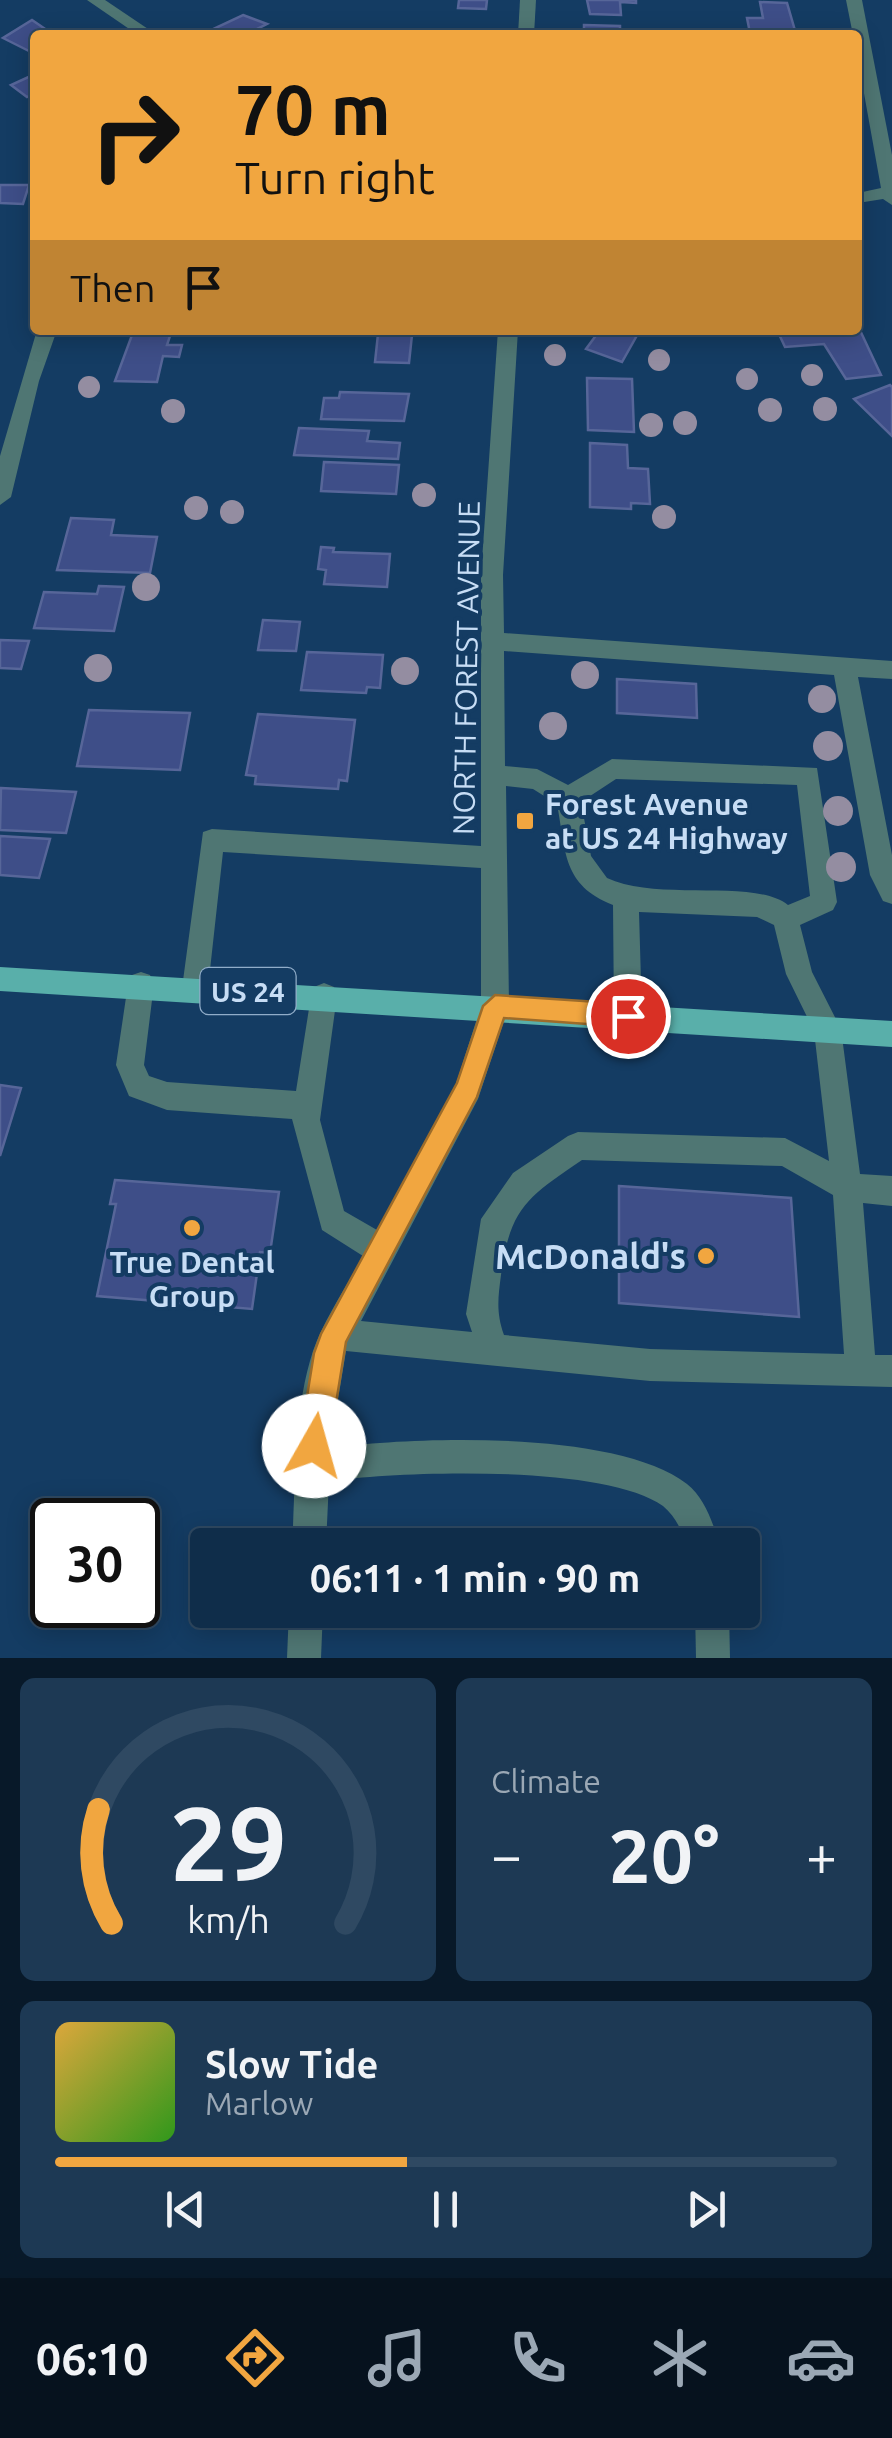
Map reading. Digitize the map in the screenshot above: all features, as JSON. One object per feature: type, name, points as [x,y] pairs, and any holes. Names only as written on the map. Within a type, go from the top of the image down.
[{"type":"main road","name":"US 24","points":[[0,979],[141,984],[892,1034]]},
{"type":"street","points":[[95,0],[141,30]]},
{"type":"street","points":[[526,30],[528,0]]},
{"type":"street","points":[[854,0],[860,30]]},
{"type":"street","points":[[862,42],[891,196],[862,198]]},
{"type":"street","points":[[0,497],[29,381],[45,335]]},
{"type":"street","name":"NORTH FOREST AVENUE","points":[[311,1528],[315,1426],[335,1334],[468,1088],[495,1006],[492,575],[508,335]]},
{"type":"street","points":[[493,641],[846,670],[892,670]]},
{"type":"street","points":[[846,670],[883,875],[892,893]]},
{"type":"street","points":[[568,798],[612,769],[808,776],[824,902],[785,919]]},
{"type":"street","points":[[494,774],[537,780],[568,798]]},
{"type":"street","points":[[335,1334],[650,1365],[877,1370],[827,1029],[799,974],[785,919],[774,909],[756,905],[626,902],[598,890],[577,854],[568,798]]},
{"type":"street","points":[[195,988],[212,840],[494,858]]},
{"type":"street","points":[[626,902],[628,1016]]},
{"type":"street","points":[[141,984],[130,1065],[139,1086],[167,1096],[308,1106]]},
{"type":"street","points":[[324,996],[308,1106],[309,1142],[332,1220],[383,1250]]},
{"type":"street","points":[[494,1350],[481,1314],[492,1230],[523,1183],[578,1146],[785,1152],[848,1187],[892,1190]]},
{"type":"street","points":[[313,1467],[411,1456],[548,1463],[641,1479],[674,1493],[698,1528]]},
{"type":"street","points":[[304,1658],[305,1628]]},
{"type":"street","points":[[712,1628],[713,1658]]},
{"type":"building","points":[[459,0],[487,0],[486,9],[458,8]]},
{"type":"building","points":[[587,0],[636,0],[636,3],[620,2],[621,15],[590,14]]},
{"type":"building","points":[[760,2],[787,3],[795,30],[749,30],[747,18],[763,18]]},
{"type":"building","points":[[243,15],[267,24],[255,30],[211,30]]},
{"type":"building","points":[[32,20],[47,30],[30,30],[30,52],[3,38]]},
{"type":"building","points":[[584,25],[620,26],[620,30],[584,30]]},
{"type":"building","points":[[30,76],[30,96],[27,97],[11,85]]},
{"type":"building","points":[[0,185],[29,185],[23,204],[0,203]]},
{"type":"building","points":[[132,335],[170,336],[167,345],[182,345],[179,357],[163,356],[157,382],[115,381]]},
{"type":"building","points":[[378,335],[412,335],[409,363],[375,362]]},
{"type":"building","points":[[596,335],[637,335],[622,362],[586,349]]},
{"type":"building","points":[[779,335],[862,335],[881,375],[846,379],[824,344],[785,347]]},
{"type":"building","points":[[587,378],[632,379],[634,432],[588,430]]},
{"type":"building","points":[[892,387],[892,436],[854,399]]},
{"type":"building","points":[[340,392],[409,394],[404,421],[321,419],[324,398],[339,398]]},
{"type":"building","points":[[299,428],[369,431],[367,441],[400,443],[398,459],[294,455]]},
{"type":"building","points":[[590,443],[627,445],[628,468],[648,469],[650,504],[631,503],[631,509],[590,507]]},
{"type":"building","points":[[324,462],[399,465],[396,494],[321,491]]},
{"type":"building","points":[[71,518],[114,520],[111,535],[157,537],[150,573],[57,570]]},
{"type":"building","points":[[321,547],[334,548],[333,552],[390,554],[387,587],[324,584],[326,570],[318,569]]},
{"type":"building","points":[[99,586],[124,587],[114,631],[34,628],[44,592],[97,594]]},
{"type":"building","points":[[263,620],[300,622],[296,651],[258,650]]},
{"type":"building","points":[[0,640],[29,641],[21,669],[0,668]]},
{"type":"building","points":[[307,652],[383,655],[380,688],[367,687],[366,693],[301,690]]},
{"type":"building","points":[[617,679],[696,684],[697,718],[617,713]]},
{"type":"building","points":[[89,710],[190,713],[180,770],[77,766]]},
{"type":"building","points":[[258,714],[355,720],[347,781],[339,780],[338,789],[255,784],[256,776],[246,775]]},
{"type":"building","points":[[1,788],[76,792],[66,833],[0,830]]},
{"type":"building","points":[[0,836],[50,839],[39,878],[0,875]]},
{"type":"building","points":[[0,1085],[21,1088],[0,1156]]},
{"type":"building","name":"True Dental Group","points":[[115,1180],[279,1192],[270,1253],[260,1252],[252,1309],[97,1296],[116,1204],[110,1204]]},
{"type":"building","points":[[619,1186],[791,1198],[799,1317],[619,1303]]},
{"type":"place","name":"Forest Avenue at US 24 Highway","points":[[525,821]]},
{"type":"place","name":"True Dental Group","points":[[192,1228]]},
{"type":"place","name":"McDonald's","points":[[706,1256]]},
{"type":"route","points":[[314,1446],[328,1353],[335,1334],[421,1184],[468,1088],[495,1006],[628,1016]]}]
